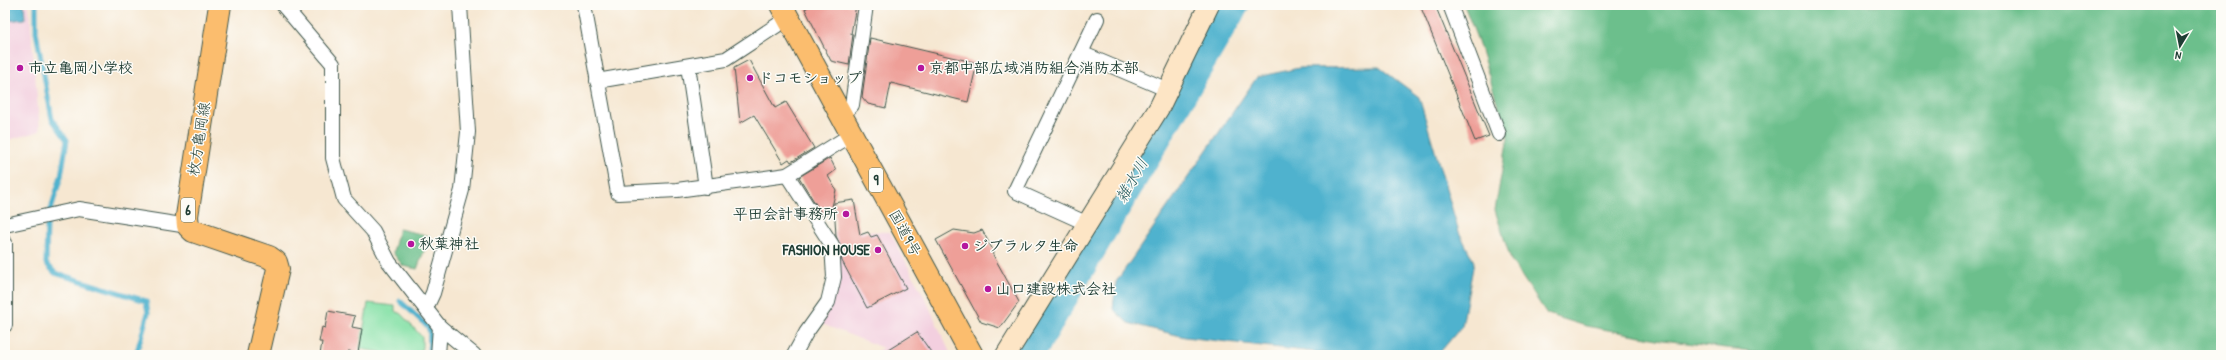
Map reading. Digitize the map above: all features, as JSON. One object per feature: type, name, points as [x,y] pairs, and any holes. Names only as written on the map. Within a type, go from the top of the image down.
[{"type":"main road","name":"枚方亀岡線","points":[[188,226],[188,216],[220,5]]},
{"type":"main road","name":"国道9号","points":[[785,12],[972,355]]},
{"type":"main road","name":"6","points":[[188,226],[193,231],[269,257],[276,262],[278,269],[258,355]]},
{"type":"street","points":[[283,5],[333,64],[333,158],[344,199],[373,230],[389,262],[408,289],[426,308],[440,327],[474,355]]},
{"type":"street","points":[[426,308],[433,293],[462,190],[468,132],[460,5]]},
{"type":"street","points":[[584,5],[618,193],[706,187],[787,175],[851,135]]},
{"type":"street","points":[[841,115],[852,105],[866,5]]},
{"type":"street","points":[[1006,355],[1159,108],[1209,5]]},
{"type":"street","points":[[1450,5],[1499,134]]},
{"type":"street","points":[[597,81],[726,59],[785,12]]},
{"type":"street","points":[[1088,224],[1015,191],[1097,19]]},
{"type":"street","points":[[1081,53],[1168,90]]},
{"type":"street","points":[[688,66],[706,187]]},
{"type":"street","points":[[787,175],[832,245],[834,277],[828,302],[806,333],[794,355]]},
{"type":"street","points":[[5,225],[79,209],[188,226]]},
{"type":"street","points":[[5,243],[5,325]]},
{"type":"street","points":[[438,355],[440,327]]},
{"type":"shaded area","name":"市立亀岡小学校","points":[[5,5],[29,5],[40,131],[5,141]]},
{"type":"shaded area","points":[[834,231],[890,232],[927,302],[951,355],[869,355],[883,348],[822,324],[836,291],[839,270]]},
{"type":"green space","points":[[1464,5],[2221,5],[2221,355],[1782,355],[1663,340],[1586,326],[1547,314],[1511,260],[1495,210],[1508,137],[1478,41]]},
{"type":"green space","name":"秋葉神社","points":[[399,229],[430,236],[417,269],[403,266],[393,253]]},
{"type":"green space","points":[[368,303],[395,306],[395,311],[401,314],[422,337],[422,355],[380,355],[380,352],[360,349]]},
{"type":"water","points":[[5,5],[24,5],[25,19],[5,21]]},
{"type":"water","points":[[1379,67],[1419,97],[1459,232],[1474,262],[1462,326],[1441,351],[1433,355],[1340,355],[1185,337],[1128,323],[1113,309],[1116,282],[1257,77],[1299,68]]},
{"type":"building","points":[[811,5],[856,5],[851,34],[853,34],[849,65],[831,61],[805,9]]},
{"type":"building","points":[[1420,5],[1435,5],[1489,136],[1475,141]]},
{"type":"building","points":[[870,38],[977,63],[968,102],[891,83],[886,108],[868,104],[862,97]]},
{"type":"building","points":[[749,60],[775,108],[786,102],[814,148],[791,162],[789,159],[783,163],[754,115],[740,123],[734,68]]},
{"type":"building","points":[[830,158],[836,170],[828,176],[836,190],[831,211],[823,216],[799,177]]},
{"type":"building","points":[[854,200],[860,235],[868,232],[871,237],[877,235],[906,288],[867,308],[842,261],[841,255],[844,254],[836,236],[834,203]]},
{"type":"building","points":[[954,230],[974,233],[982,230],[994,252],[992,253],[1019,302],[1000,328],[981,322],[936,240]]},
{"type":"building","points":[[328,311],[355,316],[352,327],[362,329],[358,353],[348,352],[348,355],[320,355],[322,342],[319,342],[322,327],[325,328]]},
{"type":"building","points":[[917,332],[933,355],[880,355]]},
{"type":"waterway","points":[[36,5],[36,32],[52,119],[67,140],[61,176],[47,222],[46,263],[55,273],[146,301],[148,313],[136,355]]},
{"type":"waterway","name":"雑水川","points":[[1029,355],[1234,5]]},
{"type":"waterway","points":[[400,301],[428,327],[430,332],[429,355]]},
{"type":"place","name":"市立亀岡小学校","points":[[20,68]]},
{"type":"place","name":"京都中部広域消防組合消防本部","points":[[921,68]]},
{"type":"place","name":"ドコモショップ","points":[[750,78]]},
{"type":"place","name":"平田会計事務所","points":[[846,214]]},
{"type":"place","name":"秋葉神社","points":[[411,244]]},
{"type":"place","name":"ジブラルタ生命","points":[[965,246]]},
{"type":"place","name":"FASHION HOUSE","points":[[878,250]]},
{"type":"place","name":"山口建設株式会社","points":[[988,289]]}]
